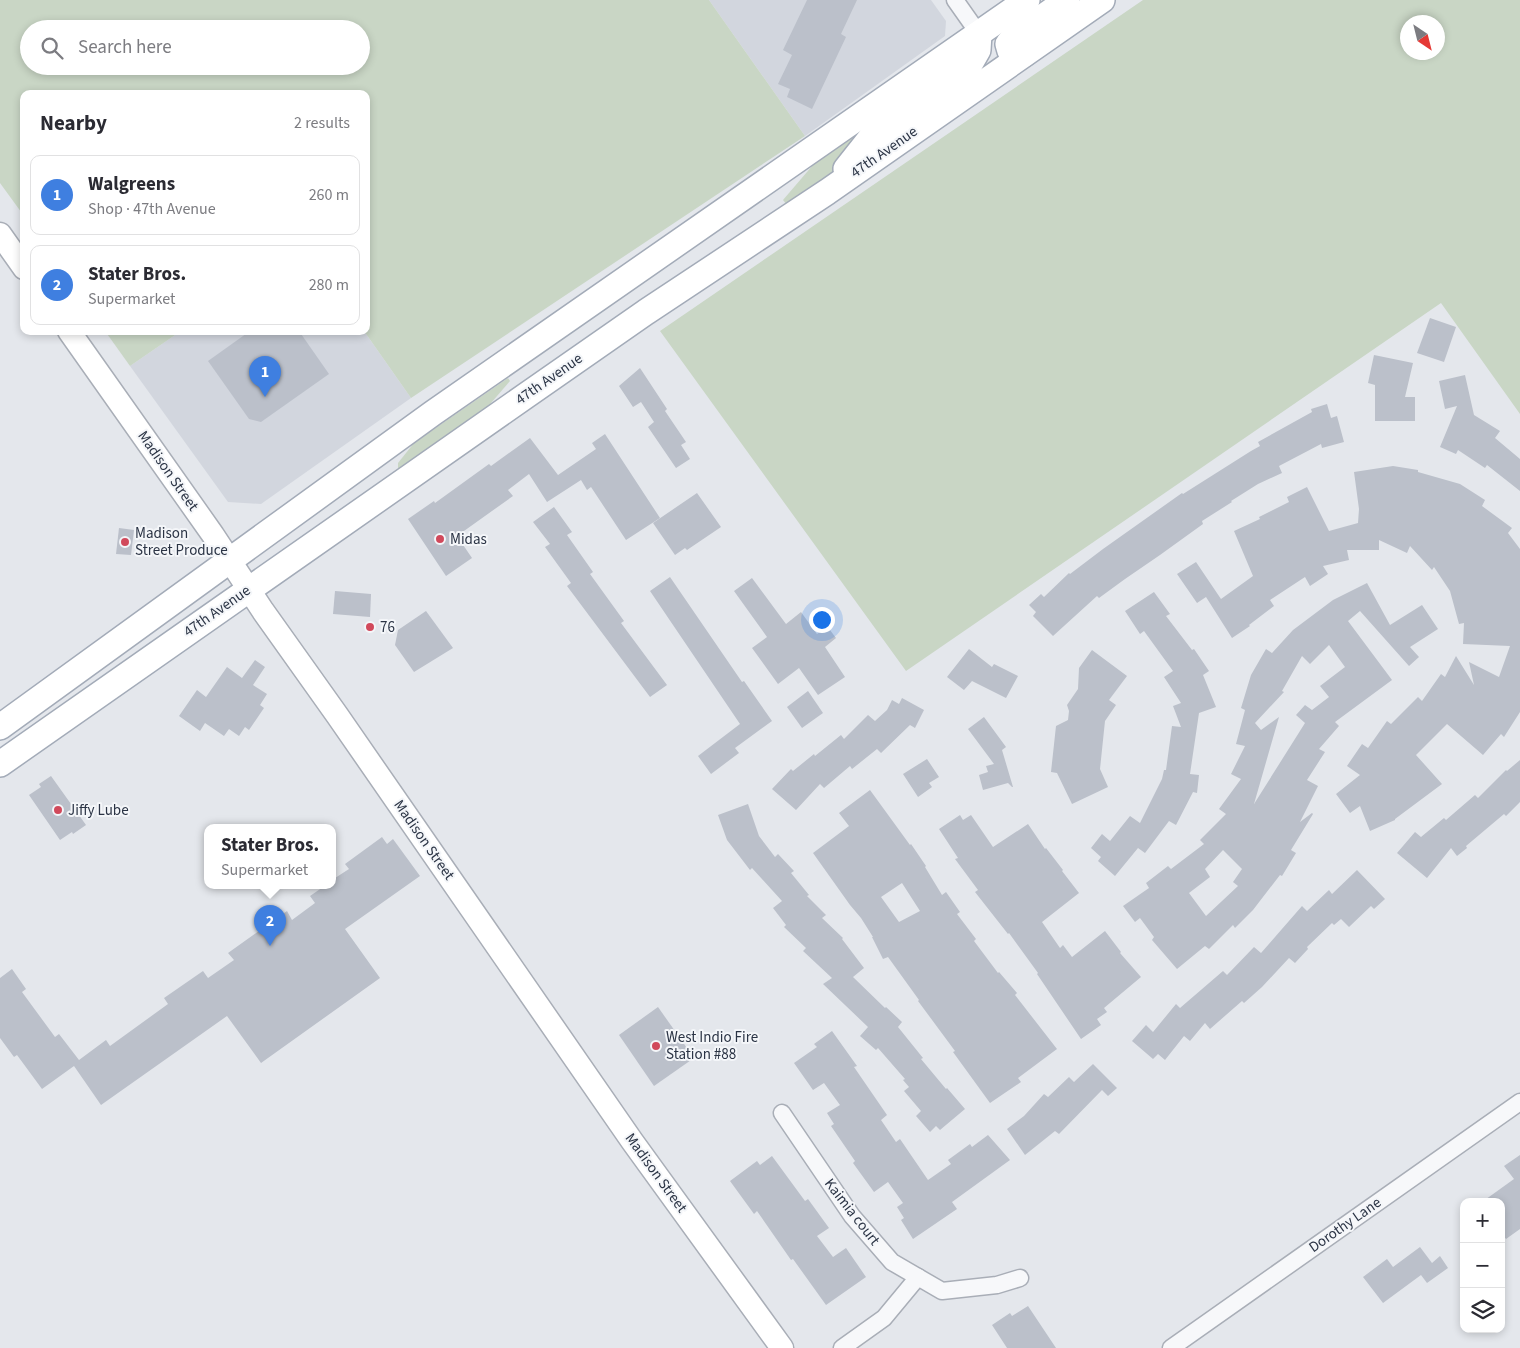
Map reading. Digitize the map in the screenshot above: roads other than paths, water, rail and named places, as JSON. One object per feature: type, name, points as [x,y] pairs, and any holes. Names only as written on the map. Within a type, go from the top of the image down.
[{"type":"main road","points":[[0,727],[433,413],[1027,0]]},
{"type":"main road","points":[[1024,54],[1015,54],[1010,51],[1008,44],[1013,38],[1067,0]]},
{"type":"main road","name":"47th Avenue","points":[[0,764],[646,312],[826,192],[1102,0]]},
{"type":"main road","points":[[826,192],[880,126],[970,64],[978,50],[979,34]]},
{"type":"main road","points":[[0,234],[20,262]]},
{"type":"main road","points":[[622,281],[646,312]]},
{"type":"main road","name":"Madison Street","points":[[72,335],[206,524],[249,589],[632,1141],[782,1348]]},
{"type":"street","points":[[955,0],[979,34]]},
{"type":"street","name":"Dorothy Lane","points":[[1171,1348],[1520,1102]]},
{"type":"street","name":"Kaimia court","points":[[782,1113],[852,1216],[892,1262],[942,1291],[997,1285],[1020,1278]]},
{"type":"street","points":[[842,1348],[884,1318],[918,1277]]},
{"type":"place","name":"Walgreens","points":[[265,397]]},
{"type":"place","name":"Midas","points":[[440,539]]},
{"type":"place","name":"Madison Street Produce","points":[[125,542]]},
{"type":"place","name":"76","points":[[370,627]]},
{"type":"place","name":"Jiffy Lube","points":[[58,810]]},
{"type":"place","name":"Stater Bros.","points":[[270,946]]},
{"type":"place","name":"West Indio Fire Station #88","points":[[656,1046]]}]
